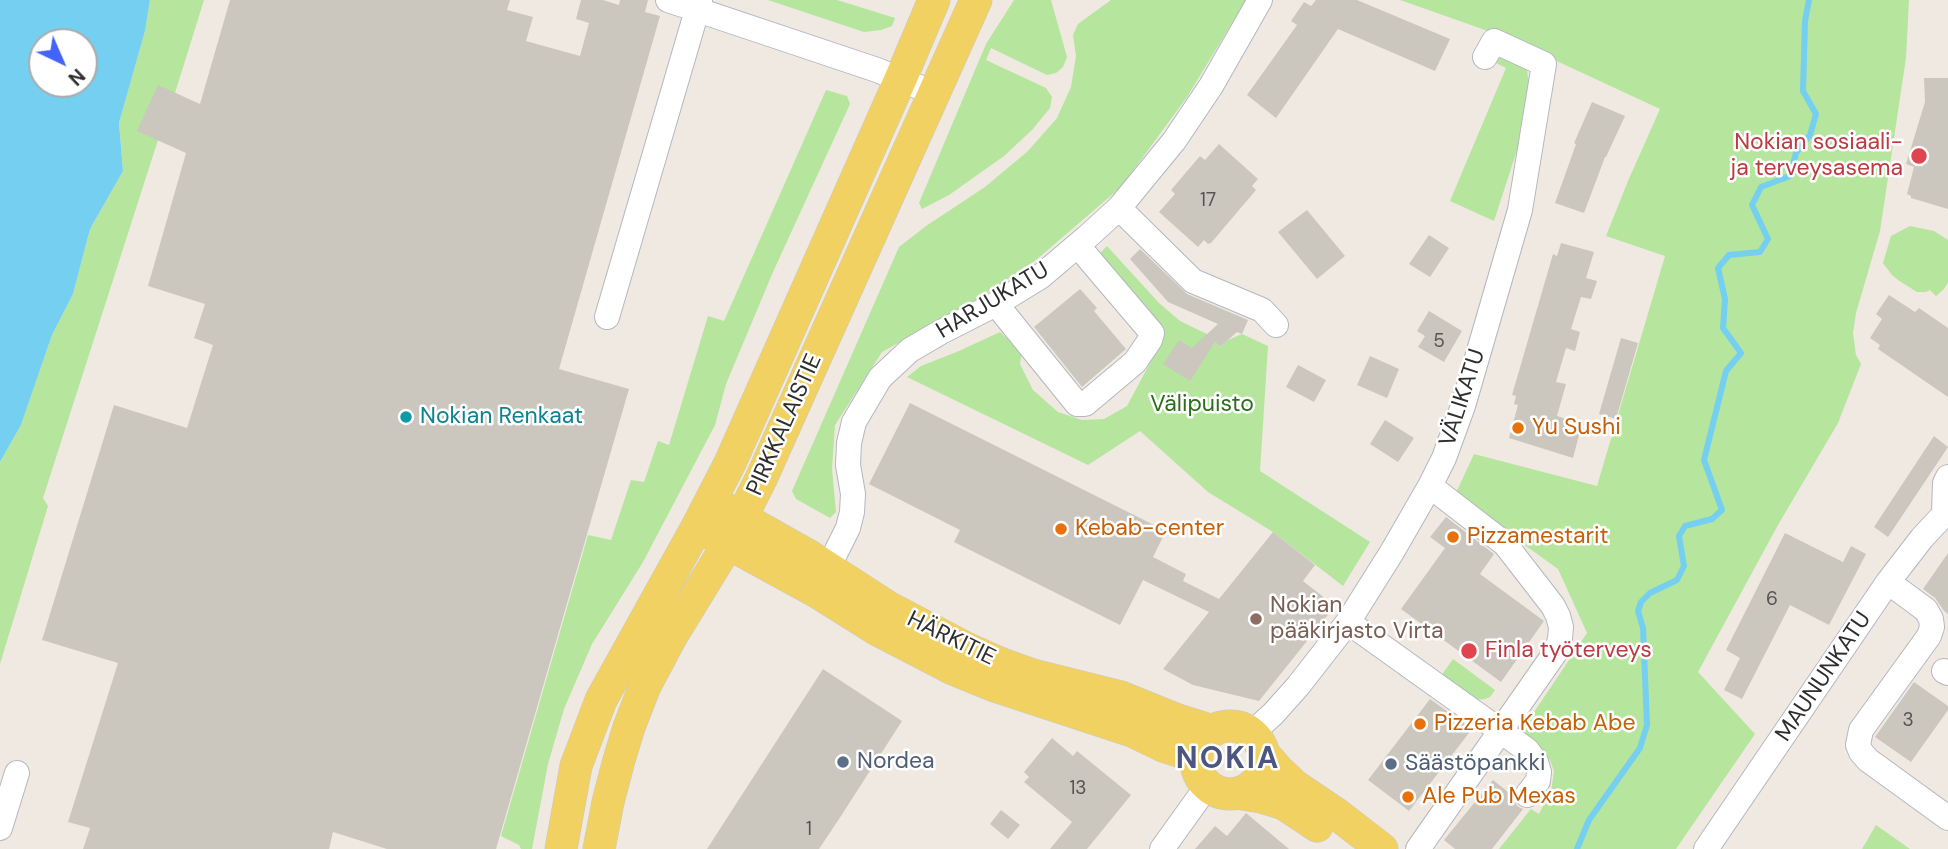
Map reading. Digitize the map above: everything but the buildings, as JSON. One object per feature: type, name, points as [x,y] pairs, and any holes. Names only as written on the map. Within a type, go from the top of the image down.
[{"type":"main road","name":"PIRKKALAISTIE","points":[[561,849],[576,766],[601,700],[730,463],[934,0]]},
{"type":"main road","name":"PIRKKALAISTIE","points":[[599,849],[619,760],[645,687],[671,637],[735,531],[976,0]]},
{"type":"main road","name":"HÄRKITIE","points":[[704,513],[822,580],[888,607],[966,648],[1033,675],[1121,697],[1178,720],[1205,744]]},
{"type":"main road","points":[[1348,849],[1284,804],[1222,789],[1201,777],[1205,744],[1222,727],[1243,728],[1295,786],[1382,849]]},
{"type":"main road","points":[[1222,789],[1246,789],[1255,783],[1261,773],[1258,744]]},
{"type":"street","points":[[668,0],[699,5],[742,26],[901,78],[934,93]]},
{"type":"street","name":"HARJUKATU","points":[[822,580],[848,528],[852,512],[853,494],[848,454],[854,422],[880,378],[910,350],[1040,277],[1119,208],[1174,141],[1211,86],[1260,0]]},
{"type":"street","points":[[607,317],[699,5]]},
{"type":"street","name":"VÄLIKATU","points":[[1258,744],[1273,714],[1348,622],[1392,552],[1444,458],[1463,405],[1520,210],[1544,65],[1489,49]]},
{"type":"street","points":[[1119,208],[1193,281],[1262,310],[1276,325]]},
{"type":"street","points":[[996,304],[1077,404],[1085,404],[1135,362],[1152,334],[1078,246]]},
{"type":"street","points":[[1946,512],[1945,483],[1948,477]]},
{"type":"street","points":[[1418,849],[1557,650],[1561,627],[1553,606],[1505,544],[1430,486]]},
{"type":"street","name":"MAUNUNKATU","points":[[1706,849],[1888,582],[1946,512]]},
{"type":"street","points":[[1888,582],[1926,610],[1932,627],[1929,636],[1861,730],[1858,745],[1868,760],[1948,818]]},
{"type":"street","points":[[1348,622],[1527,750],[1536,762],[1539,772],[1538,781],[1527,795]]},
{"type":"street","points":[[0,828],[17,774]]},
{"type":"street","points":[[1162,849],[1222,789]]},
{"type":"green space","points":[[150,0],[204,0],[43,498],[48,506],[0,664],[0,462],[21,425],[52,335],[73,294],[90,229],[123,171],[119,123],[145,31]]},
{"type":"green space","points":[[768,0],[837,0],[895,18],[892,26],[864,32]]},
{"type":"green space","points":[[1014,0],[1051,0],[1067,57],[1063,67],[1056,73],[1047,75],[991,48],[986,60],[1046,88],[1052,97],[1050,108],[1032,130],[1004,156],[949,195],[922,209],[919,203],[986,44]]},
{"type":"green space","points":[[1111,0],[1246,0],[1187,97],[1121,187],[1036,260],[983,296],[882,352],[835,425],[832,469],[836,512],[830,518],[796,499],[792,491],[899,247],[985,187],[1028,151],[1057,118],[1071,87],[1076,56],[1073,35],[1078,24]]},
{"type":"green space","points":[[1400,0],[1909,0],[1906,58],[1880,231],[1856,313],[1853,333],[1856,355],[1861,364],[1838,423],[1778,525],[1698,672],[1755,734],[1676,849],[1499,849],[1531,809],[1539,814],[1551,791],[1554,771],[1550,760],[1520,733],[1587,633],[1558,569],[1455,495],[1474,454],[1597,486],[1665,256],[1606,236],[1660,109],[1505,37]]},
{"type":"green space","points":[[1506,56],[1519,62],[1527,70],[1529,85],[1519,144],[1494,221],[1450,201],[1506,68],[1494,62]]},
{"type":"green space","points":[[826,90],[847,96],[850,104],[773,272],[726,384],[715,425],[643,562],[592,644],[564,709],[548,764],[532,849],[521,849],[519,845],[501,836],[588,535],[611,540],[631,480],[644,482],[658,441],[669,445],[708,316],[724,321]]},
{"type":"green space","points":[[1910,226],[1934,231],[1948,240],[1948,282],[1936,296],[1930,290],[1917,292],[1892,275],[1883,263],[1891,236]]},
{"type":"green space","name":"Välipuisto","points":[[1107,246],[1159,303],[1180,321],[1207,334],[1220,347],[1242,334],[1268,346],[1260,471],[1370,542],[1343,586],[1273,532],[1208,492],[1140,431],[1088,465],[907,377],[921,366],[1000,332],[1022,352],[1020,364],[1033,390],[1058,412],[1082,420],[1104,419],[1127,406],[1165,335],[1096,257]]},
{"type":"green space","points":[[1453,659],[1495,690],[1490,697],[1475,700],[1441,676]]},
{"type":"green space","points":[[1876,825],[1910,849],[1862,849]]},
{"type":"water","points":[[0,0],[150,0],[145,31],[119,123],[123,171],[90,229],[73,294],[52,335],[21,425],[0,462]]},
{"type":"waterway","points":[[1577,849],[1589,820],[1640,748],[1647,725],[1643,628],[1638,611],[1641,602],[1650,593],[1677,580],[1684,566],[1679,536],[1685,526],[1712,519],[1722,510],[1704,460],[1726,371],[1741,353],[1723,328],[1725,299],[1718,268],[1729,255],[1760,252],[1768,239],[1752,205],[1761,187],[1790,176],[1796,153],[1810,135],[1816,114],[1803,91],[1805,21],[1809,0]]},
{"type":"place","name":"Nokian sosiaali- ja terveysasema","points":[[1919,156]]},
{"type":"place","name":"Nokian Renkaat","points":[[406,417]]},
{"type":"place","name":"Yu Sushi","points":[[1518,428]]},
{"type":"place","name":"Kebab-center","points":[[1061,529]]},
{"type":"place","name":"Pizzamestarit","points":[[1453,537]]},
{"type":"place","name":"Nokian pääkirjasto Virta","points":[[1256,619]]},
{"type":"place","name":"Finla työterveys","points":[[1469,651]]},
{"type":"place","name":"Pizzeria Kebab Abe","points":[[1420,724]]},
{"type":"place","name":"Nordea","points":[[843,762]]},
{"type":"place","name":"Säästöpankki","points":[[1391,764]]},
{"type":"place","name":"Ale Pub Mexas","points":[[1408,797]]},
{"type":"district","name":"NOKIA","points":[[1228,760]]}]
